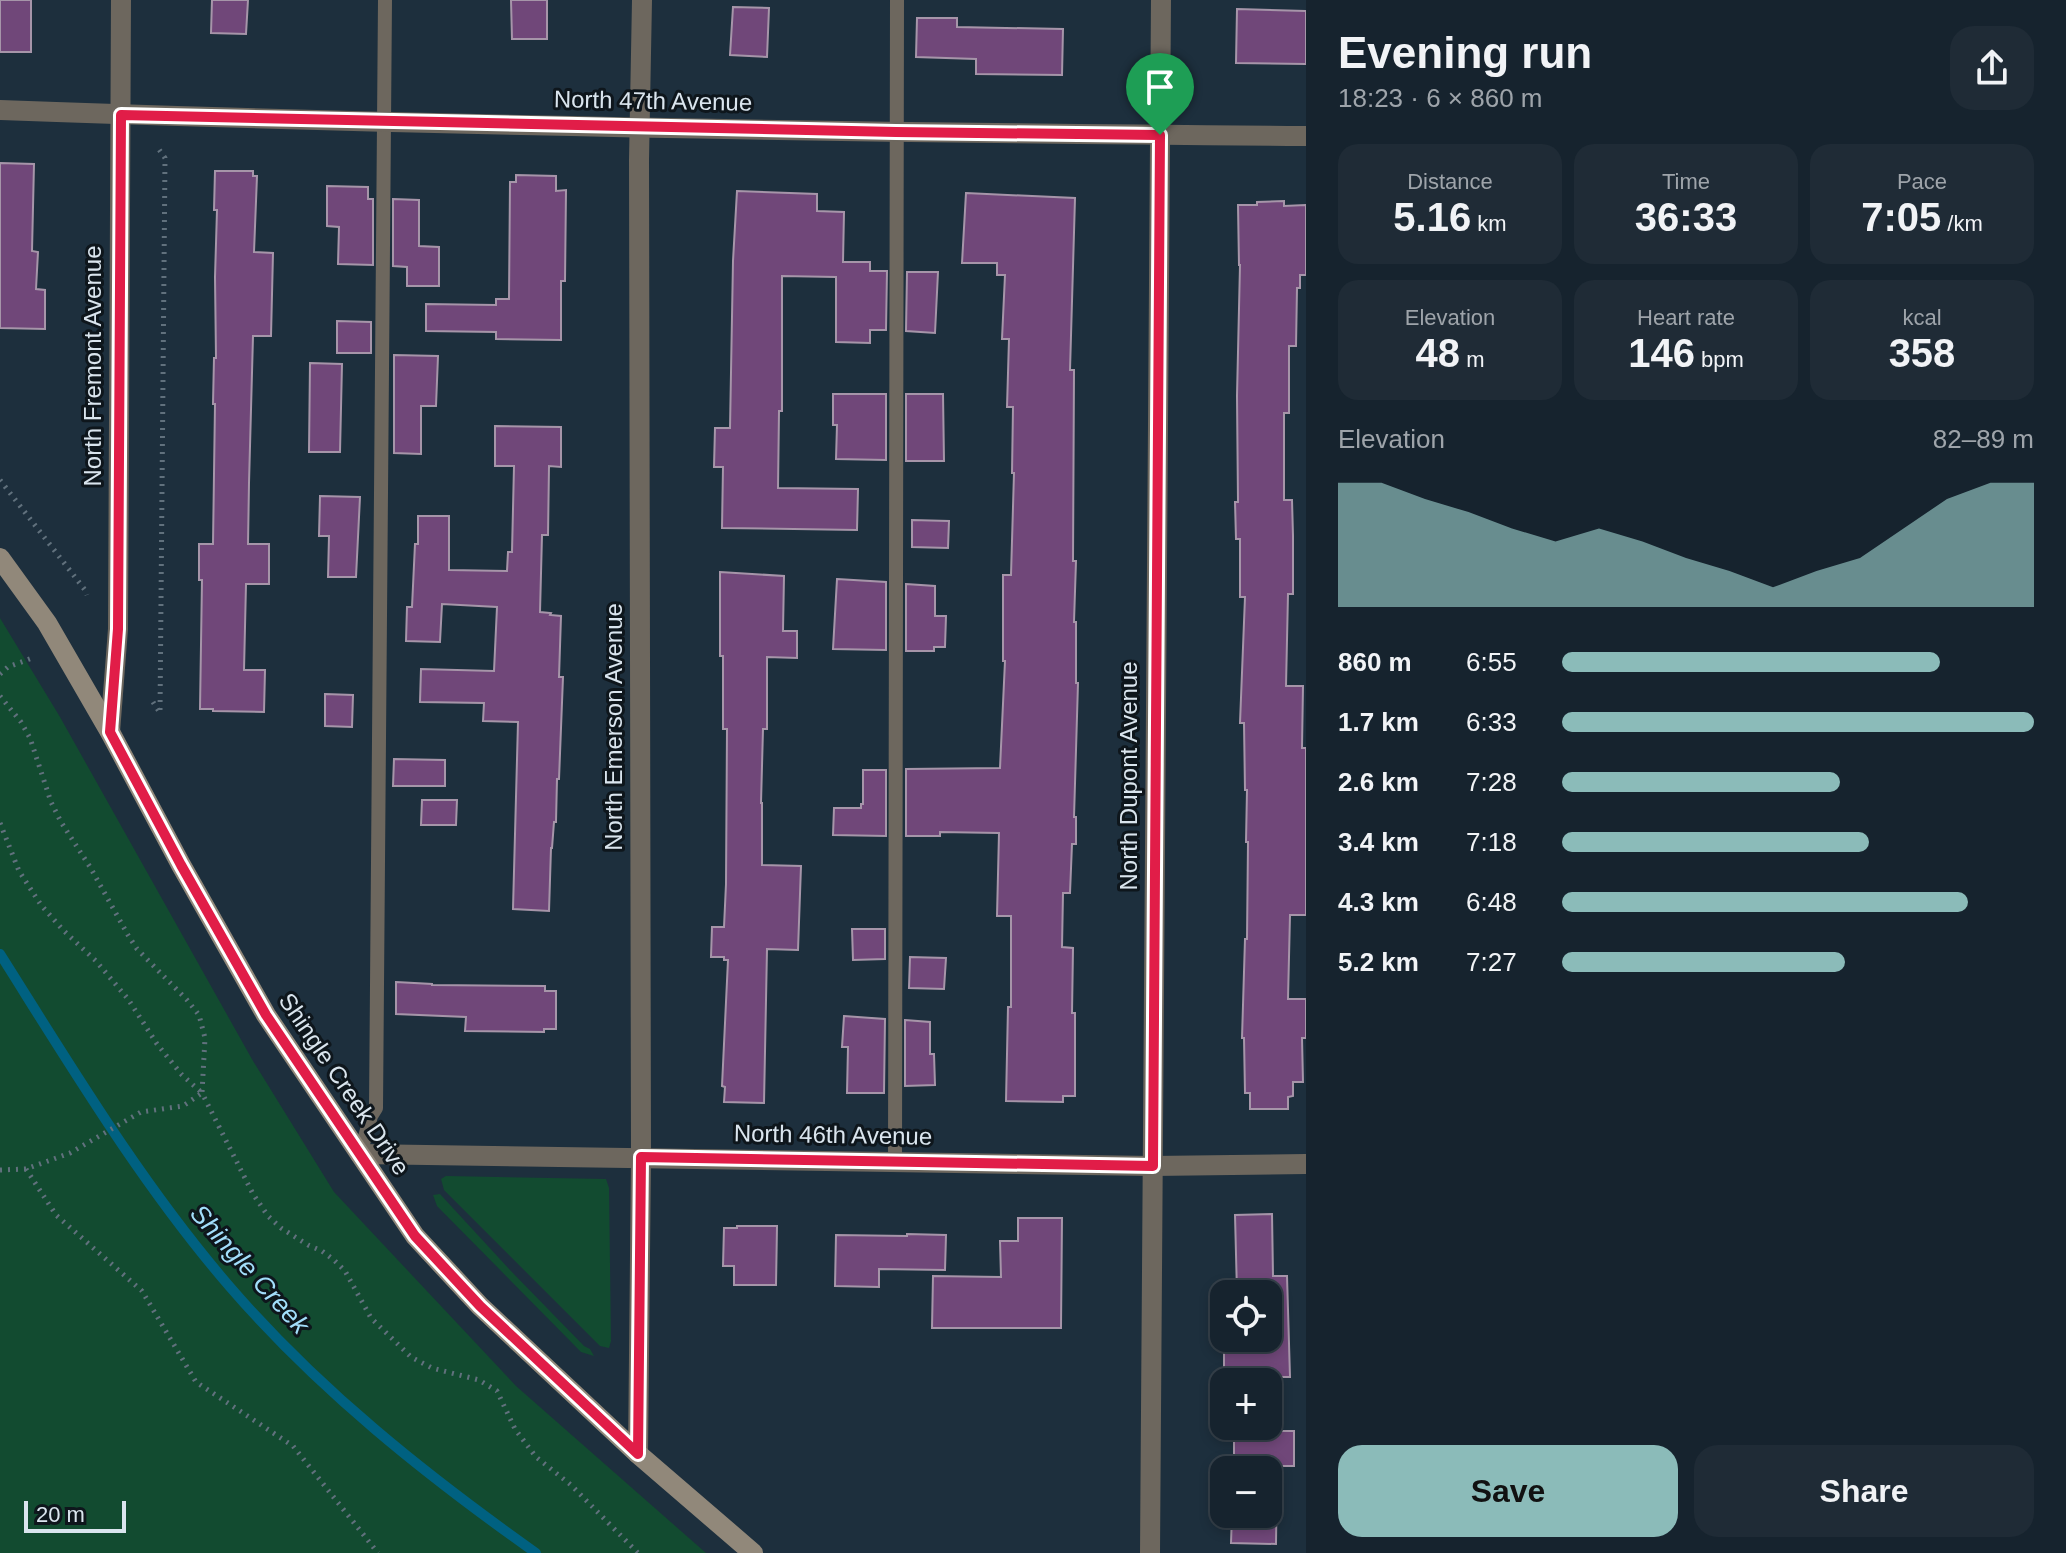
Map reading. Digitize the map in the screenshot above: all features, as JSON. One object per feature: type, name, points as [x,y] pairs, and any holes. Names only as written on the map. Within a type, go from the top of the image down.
[{"type":"street","name":"North Fremont Avenue","points":[[110,732],[118,629],[121,0]]},
{"type":"street","name":"North Emerson Avenue","points":[[638,1454],[642,0]]},
{"type":"street","name":"North Dupont Avenue","points":[[1150,1553],[1161,0]]},
{"type":"street","name":"North 47th Avenue","points":[[0,110],[384,122],[1306,136]]},
{"type":"street","name":"Shingle Creek Drive","points":[[0,558],[47,623],[266,1015],[415,1236],[469,1294],[638,1454],[753,1553]]},
{"type":"street","name":"North 46th Avenue","points":[[360,1154],[1153,1166],[1306,1164]]},
{"type":"lane","points":[[360,1154],[376,1108],[385,0]]},
{"type":"lane","points":[[895,1162],[897,0]]},
{"type":"path","points":[[153,702],[160,713],[165,158],[158,148]]},
{"type":"path","points":[[0,480],[87,595]]},
{"type":"path","points":[[0,674],[8,667],[32,658]]},
{"type":"path","points":[[0,696],[30,738],[51,802],[128,935],[137,949],[199,1015],[205,1038],[202,1093]]},
{"type":"path","points":[[0,823],[19,871],[41,905],[96,961],[128,999],[157,1044],[182,1075],[202,1093],[253,1194],[268,1216],[281,1228],[334,1260],[345,1271],[371,1318],[411,1357],[432,1368],[479,1380],[497,1391],[515,1429],[536,1457],[571,1485],[638,1553]]},
{"type":"path","points":[[0,1170],[26,1169],[70,1153],[141,1112],[183,1106],[202,1093]]},
{"type":"path","points":[[26,1169],[56,1215],[142,1291],[196,1382],[293,1446],[378,1553]]},
{"type":"green space","points":[[0,618],[60,717],[253,1061],[334,1192],[516,1386],[706,1553],[0,1553]]},
{"type":"green space","points":[[446,1176],[606,1179],[609,1188],[609,1348],[600,1346],[444,1190],[441,1179]]},
{"type":"green space","points":[[440,1194],[594,1356],[581,1352],[437,1206],[433,1195]]},
{"type":"building","points":[[0,0],[31,0],[31,52],[0,52]]},
{"type":"building","points":[[212,0],[248,0],[246,34],[211,33]]},
{"type":"building","points":[[511,0],[547,0],[547,39],[512,39]]},
{"type":"building","points":[[733,7],[769,8],[767,57],[730,55]]},
{"type":"building","points":[[1237,9],[1306,11],[1306,64],[1236,63]]},
{"type":"building","points":[[917,18],[957,18],[957,27],[1063,29],[1062,75],[976,74],[976,59],[916,57]]},
{"type":"building","points":[[0,163],[34,164],[32,251],[38,252],[36,289],[45,290],[45,329],[0,328]]},
{"type":"building","points":[[215,171],[253,171],[253,176],[257,176],[254,252],[273,253],[271,336],[253,336],[248,544],[269,544],[269,584],[246,584],[244,670],[265,670],[264,712],[200,709],[202,580],[199,580],[199,544],[213,544]]},
{"type":"building","points":[[516,175],[556,176],[556,191],[566,190],[561,340],[496,339],[496,332],[426,331],[426,304],[496,305],[496,299],[509,299],[510,182],[516,182]]},
{"type":"building","points":[[327,186],[368,187],[368,199],[373,199],[373,265],[338,264],[339,227],[327,226]]},
{"type":"building","points":[[737,191],[817,194],[817,211],[844,212],[843,262],[870,262],[870,271],[887,271],[886,330],[870,330],[870,343],[836,342],[836,277],[782,276],[782,411],[779,411],[778,488],[858,489],[857,530],[722,528],[723,467],[714,467],[715,428],[730,428]]},
{"type":"building","points":[[966,193],[1075,198],[1070,370],[1074,370],[1073,561],[1076,561],[1074,622],[1078,683],[1076,844],[1072,844],[1070,893],[1063,893],[1062,947],[1073,948],[1075,1096],[1063,1096],[1063,1102],[1006,1101],[1008,1007],[1011,1007],[1011,916],[997,916],[999,833],[940,832],[940,836],[906,836],[906,769],[1000,768],[1005,661],[1003,575],[1011,575],[1014,473],[1013,407],[1007,407],[1009,339],[1002,339],[1005,275],[997,275],[997,263],[962,263]]},
{"type":"building","points":[[393,199],[419,200],[419,246],[439,247],[439,286],[407,286],[407,267],[393,266]]},
{"type":"building","points":[[1284,201],[1284,206],[1306,205],[1306,275],[1300,275],[1300,288],[1297,288],[1296,346],[1289,346],[1289,413],[1284,413],[1284,500],[1292,500],[1293,536],[1293,594],[1288,594],[1286,686],[1303,686],[1302,748],[1306,748],[1306,915],[1290,915],[1288,999],[1306,999],[1306,1038],[1302,1038],[1303,1082],[1293,1082],[1293,1096],[1288,1097],[1288,1109],[1250,1109],[1250,1093],[1245,1093],[1242,1038],[1248,842],[1244,723],[1240,723],[1245,597],[1240,597],[1240,539],[1236,539],[1235,502],[1238,502],[1238,205]]},
{"type":"building","points":[[907,272],[938,272],[935,333],[906,331]]},
{"type":"building","points":[[337,321],[371,322],[371,353],[337,353]]},
{"type":"building","points":[[394,355],[438,356],[436,406],[421,406],[421,454],[394,453]]},
{"type":"building","points":[[310,363],[342,364],[340,452],[309,452]]},
{"type":"building","points":[[833,394],[886,394],[886,460],[836,459],[837,425],[833,425]]},
{"type":"building","points":[[906,394],[943,394],[944,461],[906,461]]},
{"type":"building","points":[[495,426],[561,427],[561,467],[549,466],[548,535],[542,535],[540,612],[561,616],[559,677],[563,677],[549,911],[513,909],[518,722],[483,721],[484,703],[420,702],[421,669],[494,671],[497,607],[442,604],[440,642],[406,641],[407,607],[412,607],[418,516],[449,516],[449,570],[507,571],[508,552],[512,552],[514,466],[495,466]]},
{"type":"building","points":[[320,496],[360,497],[356,577],[328,577],[329,536],[319,536]]},
{"type":"building","points":[[912,520],[949,521],[948,548],[912,547]]},
{"type":"building","points":[[720,572],[784,576],[783,631],[797,631],[797,658],[767,657],[767,729],[763,729],[761,803],[762,865],[801,866],[798,950],[767,949],[764,1103],[724,1102],[725,1087],[722,1086],[728,960],[711,957],[712,927],[724,927],[726,884],[727,729],[723,729]]},
{"type":"building","points":[[837,579],[886,582],[886,650],[833,649]]},
{"type":"building","points":[[906,584],[935,586],[935,616],[946,616],[945,647],[934,647],[934,651],[906,651]]},
{"type":"building","points":[[325,694],[353,695],[352,727],[325,726]]},
{"type":"building","points":[[394,759],[445,760],[445,786],[393,786]]},
{"type":"building","points":[[863,770],[886,770],[886,836],[833,835],[834,808],[861,808],[863,804]]},
{"type":"building","points":[[422,800],[457,800],[456,825],[421,825]]},
{"type":"building","points":[[852,929],[885,929],[885,959],[853,960]]},
{"type":"building","points":[[910,957],[946,958],[944,989],[909,988]]},
{"type":"building","points":[[396,982],[545,986],[545,991],[556,991],[556,1029],[544,1029],[544,1032],[465,1031],[466,1017],[396,1014]]},
{"type":"building","points":[[844,1016],[885,1019],[884,1093],[847,1093],[848,1047],[842,1047]]},
{"type":"building","points":[[905,1020],[930,1022],[930,1054],[934,1054],[935,1085],[905,1086]]},
{"type":"building","points":[[1272,1214],[1273,1276],[1287,1276],[1290,1377],[1282,1377],[1282,1368],[1224,1368],[1224,1352],[1282,1352],[1282,1280],[1237,1280],[1235,1215]]},
{"type":"building","points":[[1018,1218],[1062,1218],[1061,1328],[932,1328],[933,1276],[1001,1277],[1000,1241],[1018,1241]]},
{"type":"building","points":[[777,1226],[776,1285],[734,1285],[734,1266],[723,1266],[724,1228]]},
{"type":"building","points":[[836,1235],[946,1235],[945,1270],[879,1269],[879,1287],[835,1286]]},
{"type":"building","points":[[1282,1431],[1294,1431],[1294,1466],[1282,1466],[1282,1456],[1234,1456],[1234,1440],[1282,1440]]},
{"type":"building","points":[[1232,1528],[1276,1528],[1276,1544],[1231,1543]]},
{"type":"waterway","name":"Shingle Creek","points":[[0,954],[81,1083],[167,1208],[264,1325],[337,1396],[414,1462],[536,1553]]},
{"type":"route","points":[[121,115],[1160,135],[1153,1166],[641,1157],[638,1454],[480,1306],[415,1236],[266,1015],[110,732],[118,629],[121,115]]}]
